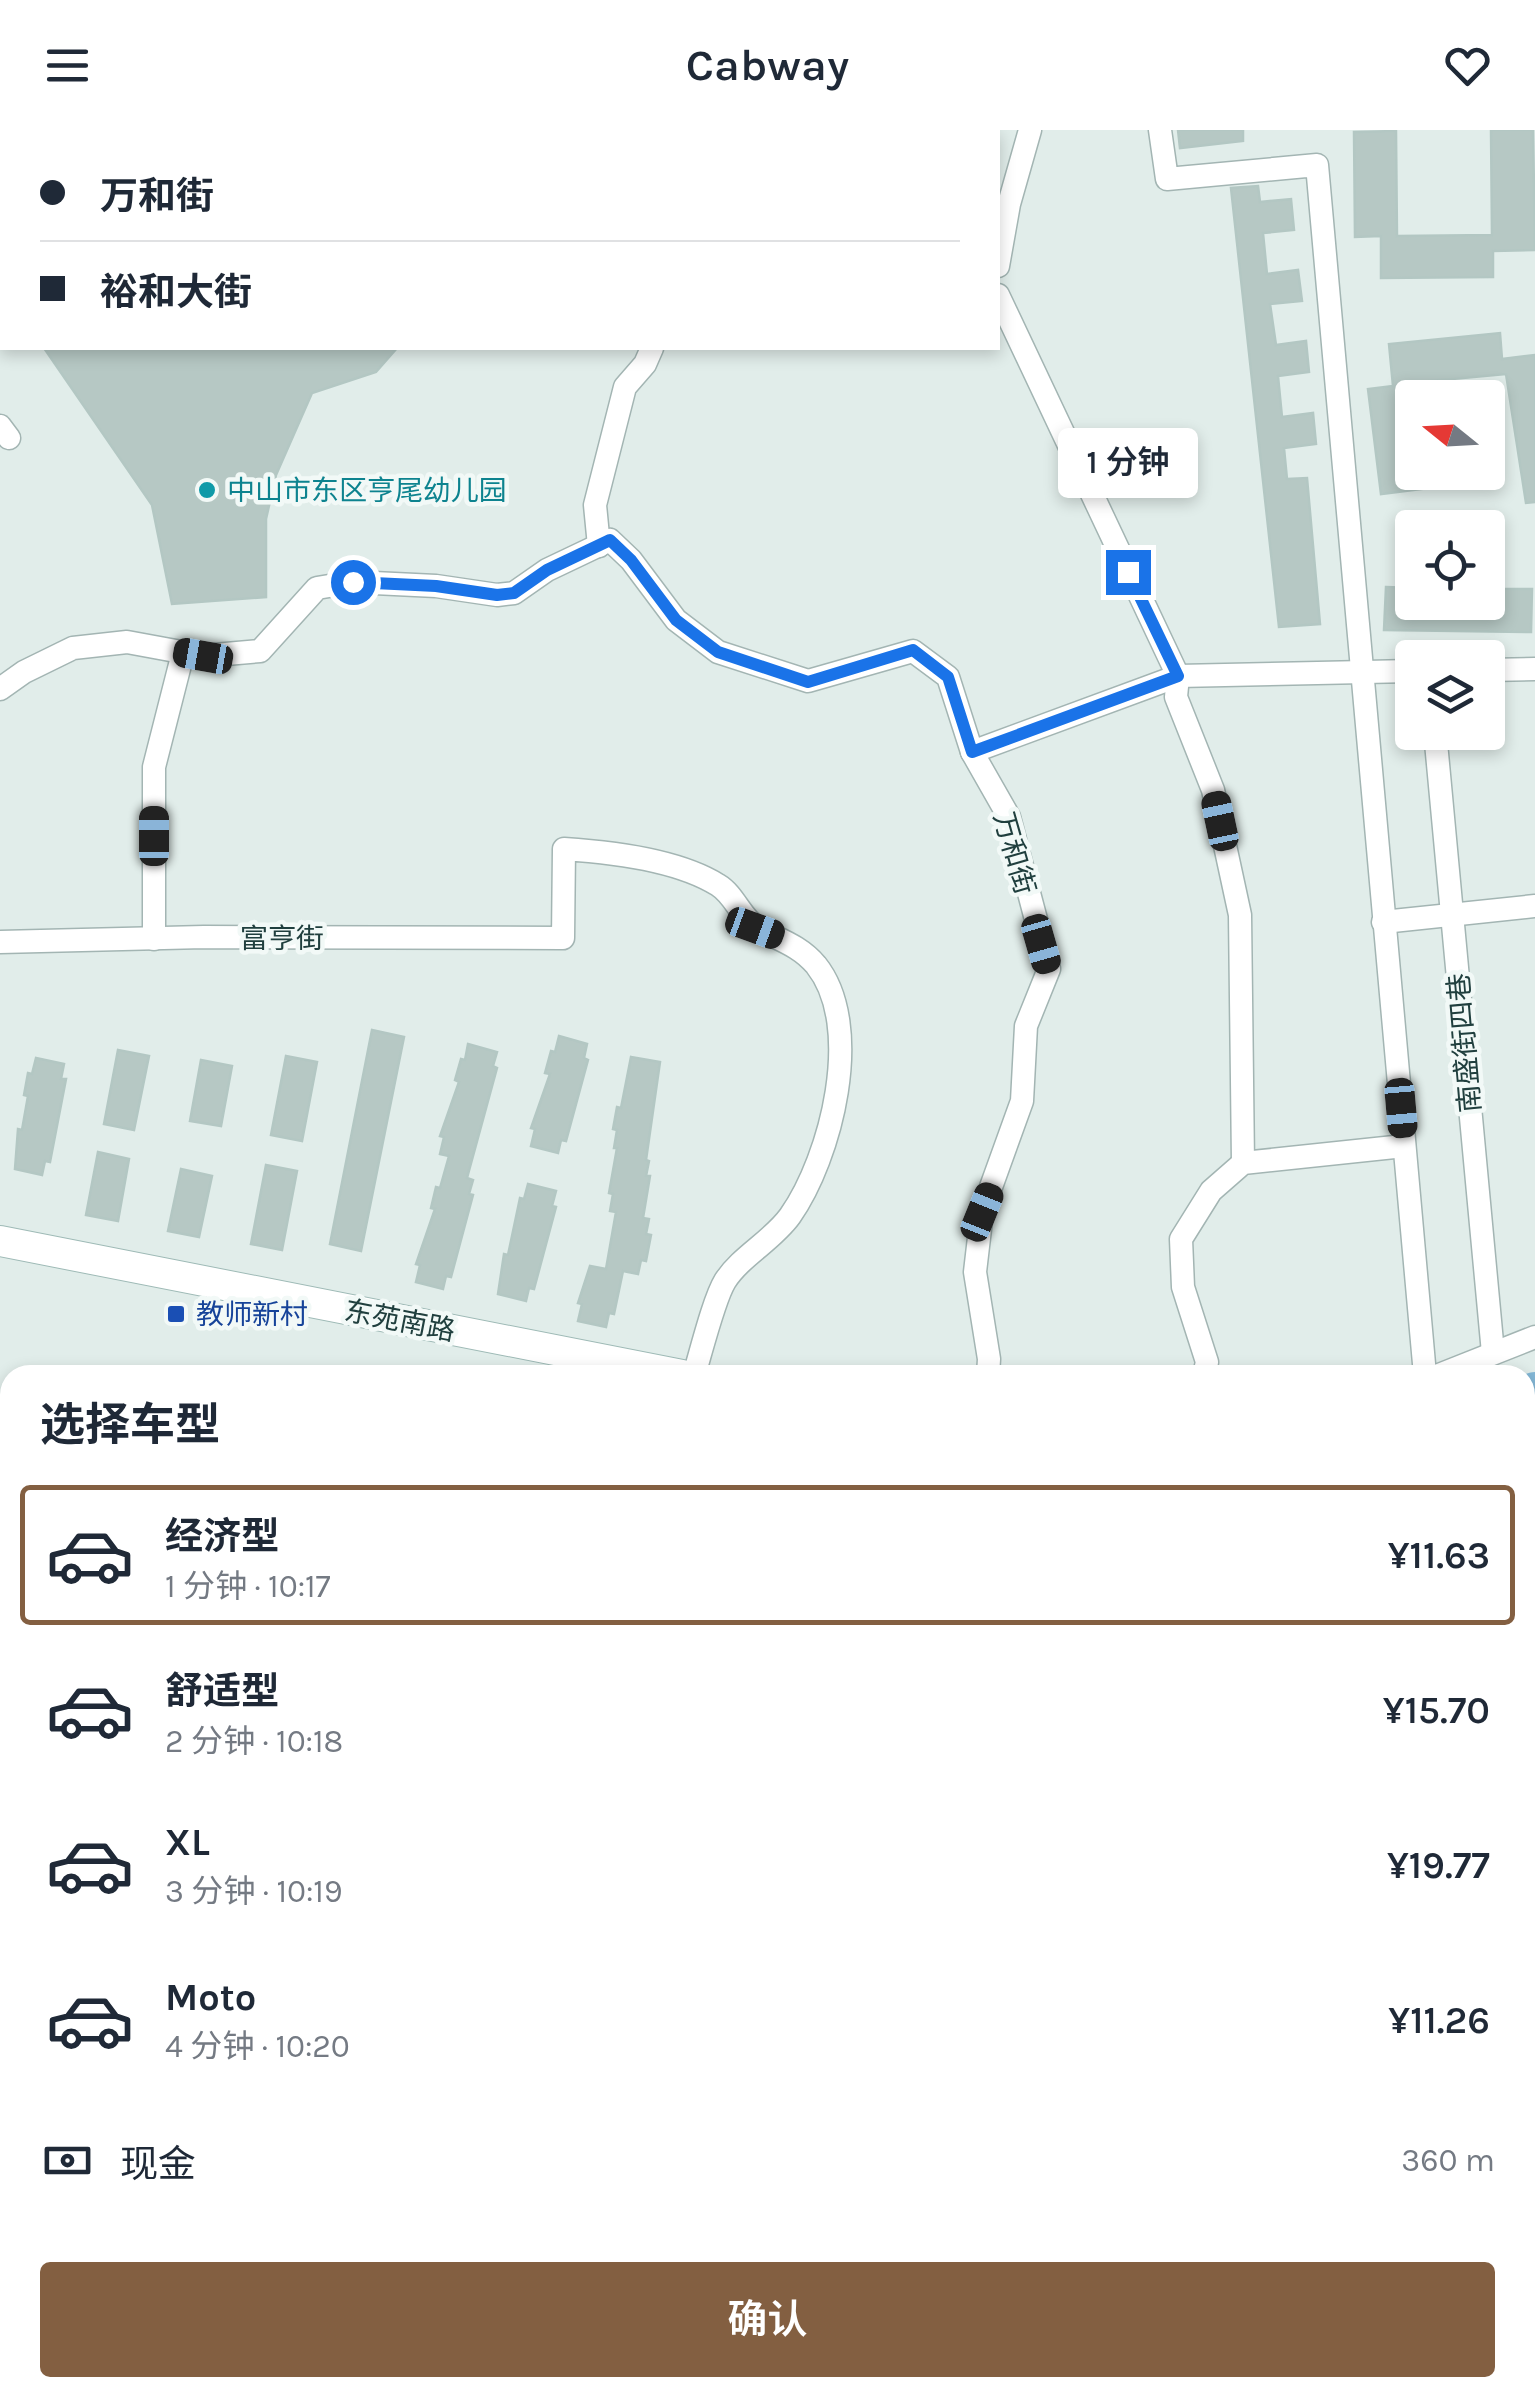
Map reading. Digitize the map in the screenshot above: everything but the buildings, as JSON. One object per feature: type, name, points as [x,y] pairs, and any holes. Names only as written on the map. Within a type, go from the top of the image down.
[{"type":"street","points":[[1000,255],[1009,204],[1030,130]]},
{"type":"street","points":[[1160,130],[1167,180],[1317,165],[1424,1365]]},
{"type":"street","points":[[1000,300],[1178,676],[1176,697],[1213,790],[1240,915],[1243,1163]]},
{"type":"street","points":[[0,688],[73,648],[128,642],[203,656],[260,651],[317,588],[353,582],[436,586],[497,595],[514,593],[547,570],[599,546],[595,505],[625,387],[645,364],[651,350]]},
{"type":"street","name":"万和街","points":[[599,546],[610,540],[631,560],[676,620],[718,652],[808,682],[913,650],[948,677],[972,752],[1009,817],[1048,969],[1026,1026],[1022,1101],[982,1212],[976,1272],[989,1365]]},
{"type":"street","points":[[154,939],[154,767],[183,653]]},
{"type":"street","points":[[1505,670],[1535,669]]},
{"type":"street","points":[[972,752],[1178,676],[1395,672]]},
{"type":"street","name":"南盛街四巷","points":[[1437,750],[1493,1353]]},
{"type":"street","name":"富亨街","points":[[0,942],[563,938],[564,850],[608,852],[693,873],[722,887],[755,928],[787,940],[816,964],[835,997],[842,1067],[819,1160],[789,1217],[725,1282],[697,1365]]},
{"type":"street","points":[[1383,922],[1535,906]]},
{"type":"street","points":[[1206,1365],[1183,1287],[1181,1239],[1212,1191],[1243,1163],[1404,1146]]},
{"type":"street","name":"东苑南路","points":[[0,1241],[631,1365]]},
{"type":"street","name":"东苑南路","points":[[0,1255],[537,1365]]},
{"type":"street","points":[[1464,1365],[1535,1337]]},
{"type":"place","name":"中山市东区亨尾幼儿园","points":[[207,490]]},
{"type":"place","name":"教师新村","points":[[176,1314]]},
{"type":"route","points":[[353,582],[436,586],[497,595],[514,593],[547,570],[610,540],[631,560],[676,620],[718,652],[808,682],[913,650],[948,677],[972,752],[1178,676],[1128,572]]}]
